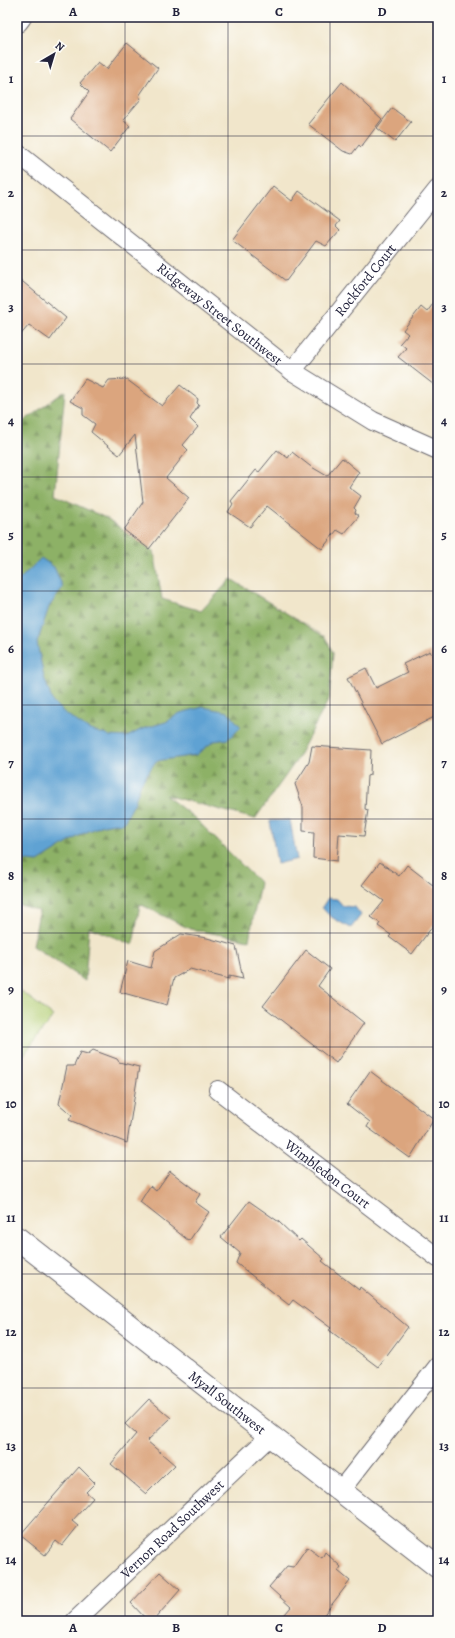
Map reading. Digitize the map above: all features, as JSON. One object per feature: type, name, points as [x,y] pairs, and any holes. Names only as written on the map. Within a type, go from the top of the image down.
[{"type":"street","points":[[17,21],[20,17]]},
{"type":"street","name":"Ridgeway Street Southwest","points":[[17,153],[292,371],[373,421],[438,450]]},
{"type":"street","name":"Rockford Court","points":[[292,371],[438,189]]},
{"type":"street","name":"Wimbledon Court","points":[[218,1090],[438,1258]]},
{"type":"street","name":"Myall Southwest","points":[[17,1238],[438,1567]]},
{"type":"street","points":[[340,1491],[438,1366]]},
{"type":"street","name":"Vernon Road Southwest","points":[[75,1621],[270,1436]]},
{"type":"green space","points":[[65,391],[55,495],[108,519],[149,549],[154,551],[162,599],[201,611],[231,579],[325,637],[333,653],[329,699],[296,761],[255,819],[165,795],[196,819],[260,883],[249,940],[190,929],[140,904],[133,945],[89,927],[85,981],[33,946],[39,911],[17,904],[17,426]]},
{"type":"green space","points":[[17,988],[53,1016],[17,1064]]},
{"type":"water","points":[[41,558],[54,567],[63,587],[49,607],[37,643],[44,677],[53,703],[66,714],[88,729],[109,736],[127,737],[142,729],[166,722],[180,713],[203,707],[228,712],[241,727],[228,739],[214,741],[196,755],[156,761],[141,783],[134,804],[123,824],[115,823],[103,825],[82,834],[38,862],[17,860],[17,582]]},
{"type":"water","points":[[290,820],[297,859],[277,864],[270,821]]},
{"type":"water","points":[[328,898],[337,899],[343,906],[355,907],[361,915],[351,928],[335,919],[325,911],[322,907]]},
{"type":"building","points":[[127,43],[158,68],[139,96],[141,99],[123,120],[130,126],[110,152],[70,119],[89,92],[80,83],[98,62],[107,69]]},
{"type":"building","points":[[342,82],[382,119],[361,147],[359,145],[352,154],[343,151],[308,124]]},
{"type":"building","points":[[392,108],[411,122],[395,142],[377,128]]},
{"type":"building","points":[[273,186],[292,201],[299,191],[340,221],[336,226],[340,230],[326,246],[316,241],[286,281],[232,240]]},
{"type":"building","points":[[17,277],[66,318],[50,340],[29,325],[17,339]]},
{"type":"building","points":[[438,297],[438,388],[398,357],[406,348],[400,343],[408,334],[403,330],[421,307],[427,312]]},
{"type":"building","points":[[85,379],[103,388],[109,380],[126,379],[162,406],[180,385],[198,399],[197,403],[199,405],[190,419],[198,427],[183,445],[188,450],[166,478],[189,498],[149,549],[124,530],[143,502],[135,435],[119,455],[91,432],[95,424],[83,415],[83,408],[70,401]]},
{"type":"building","points":[[277,450],[288,458],[292,452],[310,466],[327,476],[342,458],[359,472],[349,487],[361,496],[354,508],[356,510],[355,513],[359,516],[344,534],[337,530],[322,549],[267,506],[250,527],[228,512],[233,504],[231,501],[256,470],[259,472]]},
{"type":"building","points":[[430,651],[438,668],[438,715],[382,744],[348,677],[366,668],[376,688],[408,672],[403,664]]},
{"type":"building","points":[[312,746],[371,750],[370,775],[367,776],[365,809],[368,810],[364,836],[339,834],[337,861],[313,858],[314,832],[303,831],[303,807],[295,784],[309,762]]},
{"type":"building","points":[[380,862],[399,876],[407,865],[438,889],[438,919],[412,954],[389,937],[391,935],[378,926],[380,923],[371,917],[384,901],[362,885]]},
{"type":"building","points":[[181,934],[207,938],[236,946],[243,979],[229,976],[229,979],[190,969],[174,978],[167,1005],[120,992],[128,961],[151,968],[155,951]]},
{"type":"building","points":[[306,950],[330,969],[318,986],[364,1023],[336,1063],[263,1006]]},
{"type":"building","points":[[93,1050],[117,1059],[119,1062],[139,1067],[127,1143],[69,1120],[72,1115],[59,1104],[67,1066],[74,1066],[80,1052],[88,1054]]},
{"type":"building","points":[[370,1071],[434,1119],[410,1158],[367,1127],[370,1122],[347,1104]]},
{"type":"building","points":[[170,1171],[200,1194],[195,1202],[209,1212],[189,1241],[140,1202],[150,1186],[156,1191]]},
{"type":"building","points":[[249,1201],[279,1222],[299,1241],[301,1239],[324,1259],[322,1261],[359,1290],[360,1287],[408,1327],[378,1367],[329,1330],[331,1328],[293,1300],[289,1305],[236,1263],[240,1253],[221,1237]]},
{"type":"building","points":[[149,1399],[171,1418],[147,1441],[175,1465],[146,1494],[111,1464],[136,1434],[125,1424]]},
{"type":"building","points":[[79,1467],[95,1483],[86,1492],[93,1498],[72,1521],[78,1526],[62,1546],[56,1541],[45,1555],[20,1535]]},
{"type":"building","points":[[307,1547],[322,1558],[325,1552],[341,1567],[338,1571],[350,1581],[319,1621],[279,1621],[291,1607],[269,1587],[287,1566],[293,1567]]},
{"type":"building","points":[[160,1572],[180,1590],[153,1621],[148,1621],[131,1603]]}]
